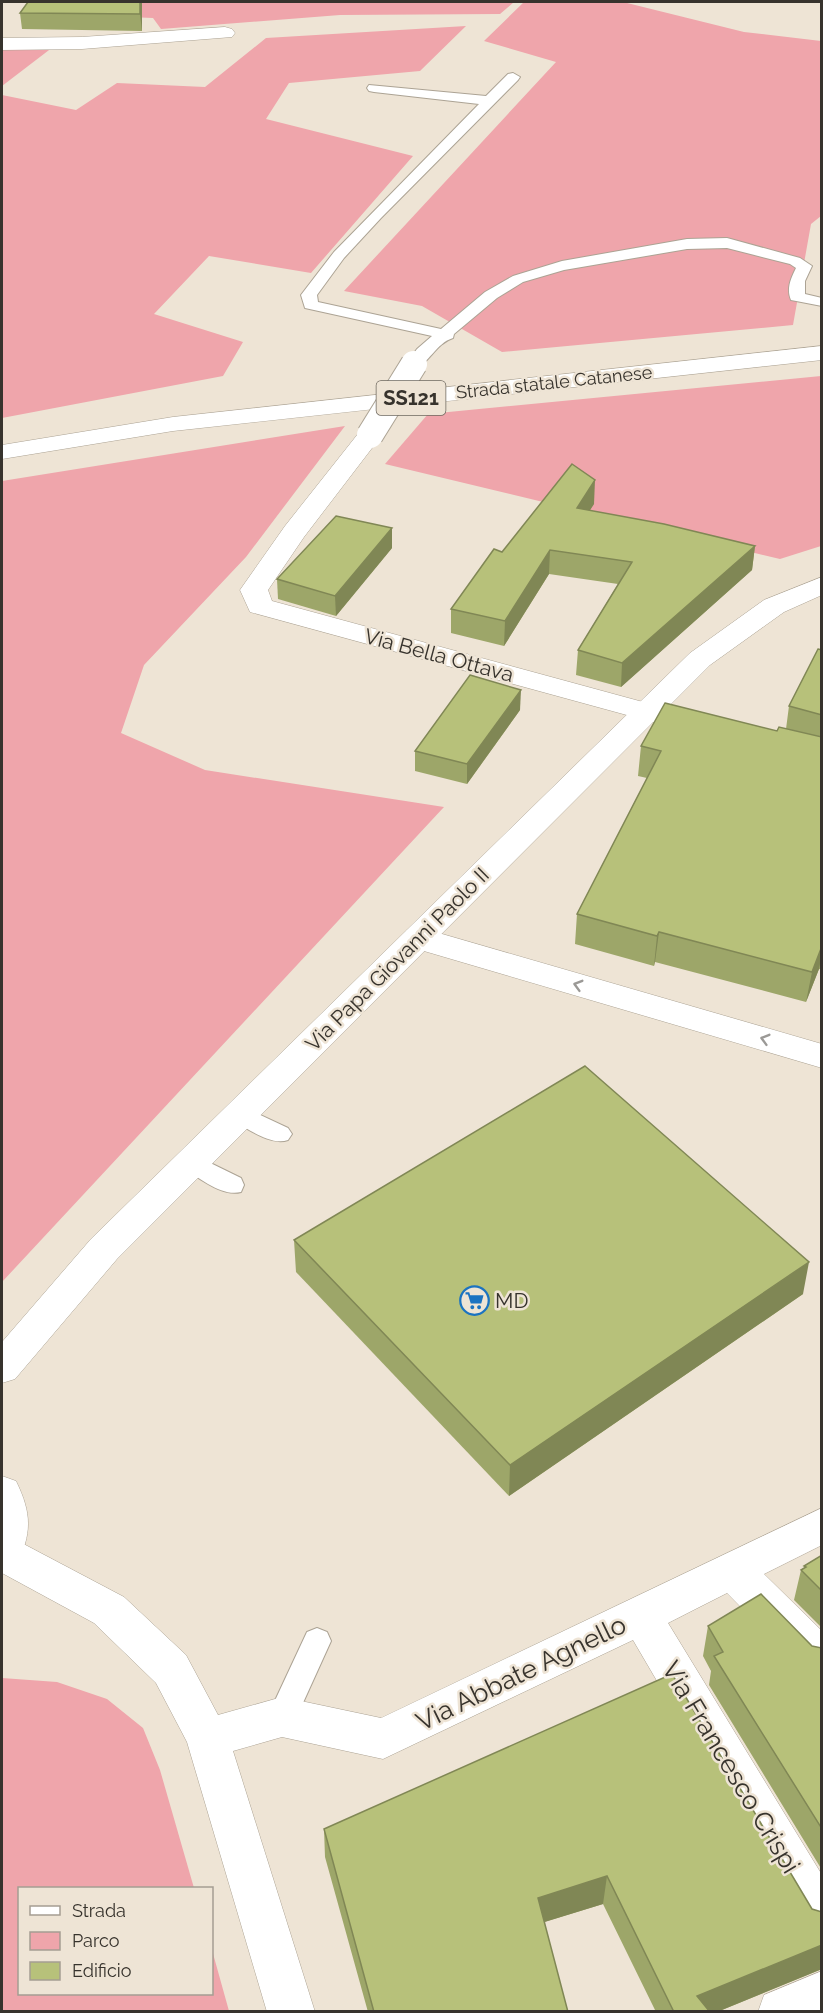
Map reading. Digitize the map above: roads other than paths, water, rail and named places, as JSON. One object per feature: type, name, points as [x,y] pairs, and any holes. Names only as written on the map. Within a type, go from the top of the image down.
[{"type":"street","points":[[2,45],[82,43],[225,33]]},
{"type":"street","name":"Strada statale Catanese","points":[[2,452],[173,424],[822,353]]},
{"type":"street","name":"Via Bella Ottava","points":[[414,364],[370,435],[294,532],[254,590],[260,606],[706,727]]},
{"type":"street","name":"Via Papa Giovanni Paolo II","points":[[2,1368],[104,1249],[700,659],[774,606],[822,585]]},
{"type":"street","points":[[418,938],[822,1056]]},
{"type":"street","points":[[2,1493],[9,1518],[8,1536],[2,1554],[109,1610],[171,1669],[207,1738],[291,2012]]},
{"type":"street","name":"Via Abbate Agnello","points":[[207,1738],[282,1717],[383,1739],[641,1616],[822,1525]]},
{"type":"street","points":[[732,1570],[822,1660]]},
{"type":"street","name":"Via Francesco Crispi","points":[[641,1616],[822,1919]]},
{"type":"street","points":[[781,2012],[822,1994]]},
{"type":"lane","points":[[447,335],[311,305],[309,295],[339,255],[513,77]]},
{"type":"lane","points":[[374,88],[490,101]]},
{"type":"lane","points":[[414,364],[423,352],[447,335],[491,295],[518,279],[562,266],[687,244],[727,243],[795,261],[804,266],[796,281],[796,297],[820,302]]},
{"type":"lane","points":[[241,1115],[280,1134]]},
{"type":"lane","points":[[192,1163],[232,1185]]},
{"type":"lane","points":[[282,1717],[317,1641]]},
{"type":"place","name":"MD","points":[[474,1300]]}]
